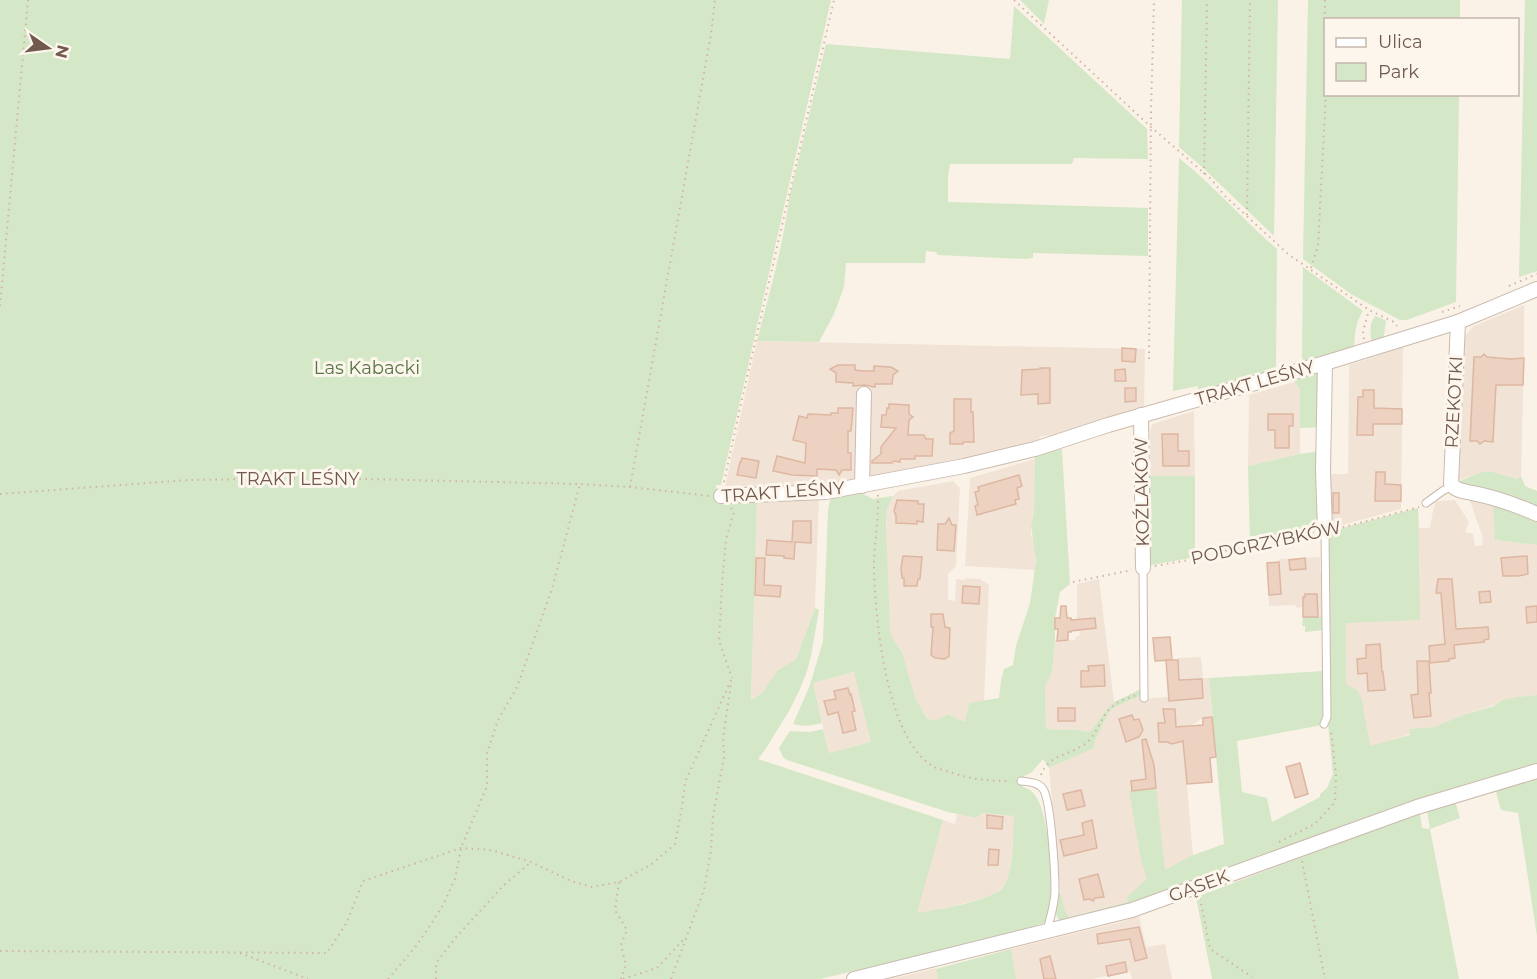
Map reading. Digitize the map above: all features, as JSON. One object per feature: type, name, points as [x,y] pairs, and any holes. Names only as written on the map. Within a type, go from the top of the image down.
[{"type":"street","name":"TRAKT LEŚNY","points":[[721,496],[817,493],[964,466],[1035,448],[1458,322],[1537,289]]},
{"type":"street","name":"RZEKOTKI","points":[[1451,484],[1458,322]]},
{"type":"street","points":[[1324,531],[1325,363]]},
{"type":"street","points":[[862,486],[864,394]]},
{"type":"street","name":"KOŹLAKÓW","points":[[1141,416],[1143,568]]},
{"type":"street","points":[[1451,484],[1460,490],[1488,495],[1537,514]]},
{"type":"street","name":"GĄSEK","points":[[854,979],[1132,910],[1417,807],[1537,771]]},
{"type":"lane","points":[[1426,503],[1451,484]]},
{"type":"lane","points":[[1324,531],[1326,721]]},
{"type":"lane","points":[[1143,568],[1144,695]]},
{"type":"lane","points":[[1022,781],[1038,784],[1046,796],[1051,828],[1055,891],[1047,932]]},
{"type":"path","points":[[0,306],[28,0]]},
{"type":"path","points":[[630,487],[711,34],[715,0]]},
{"type":"path","points":[[671,979],[705,890],[713,816],[724,757],[723,738],[732,678],[719,641],[726,539],[734,512],[721,496],[834,0]]},
{"type":"path","points":[[1014,0],[1288,254],[1369,310],[1394,322],[1401,330],[1404,339]]},
{"type":"path","points":[[1149,359],[1154,0]]},
{"type":"path","points":[[1204,174],[1207,0]]},
{"type":"path","points":[[1247,215],[1251,0]]},
{"type":"path","points":[[1325,0],[1325,18]]},
{"type":"path","points":[[1311,269],[1318,246],[1326,96]]},
{"type":"path","points":[[1508,286],[1537,274]]},
{"type":"path","points":[[1438,314],[1468,303]]},
{"type":"path","points":[[1365,351],[1363,331],[1369,310]]},
{"type":"path","name":"TRAKT LEŚNY","points":[[0,494],[188,480],[312,478],[580,484],[721,496]]},
{"type":"path","points":[[878,483],[874,568],[877,624],[891,694],[909,740],[932,766],[945,771],[989,782],[1022,781]]},
{"type":"path","points":[[388,979],[417,945],[442,907],[455,879],[461,848],[487,786],[487,753],[498,720],[517,687],[552,589],[580,484]]},
{"type":"path","name":"PODGRZYBKÓW","points":[[1073,582],[1324,531],[1426,503]]},
{"type":"path","points":[[0,951],[327,953],[347,922],[363,881],[461,848],[491,850],[531,862],[571,882],[592,887],[619,882],[652,864],[675,844],[685,782],[732,678]]},
{"type":"path","points":[[1038,784],[1044,767],[1050,761],[1084,746],[1093,737],[1114,704],[1144,695]]},
{"type":"path","points":[[1272,845],[1315,824],[1335,802],[1336,775],[1330,724],[1326,721]]},
{"type":"path","points":[[1298,850],[1325,979]]},
{"type":"path","points":[[436,979],[436,963],[458,935],[504,885],[531,862]]},
{"type":"path","points":[[619,882],[615,910],[627,930],[621,945],[626,965],[622,979]]},
{"type":"path","points":[[1198,887],[1210,949],[1252,977]]},
{"type":"path","points":[[622,979],[657,968],[688,935]]},
{"type":"path","points":[[237,952],[308,979]]},
{"type":"shaded area","points":[[1524,305],[1521,476],[1517,479],[1493,472],[1481,472],[1460,480],[1457,476],[1462,339],[1474,326]]},
{"type":"shaded area","points":[[757,341],[1145,349],[1144,408],[1049,437],[1041,436],[1036,442],[960,462],[957,459],[945,461],[945,466],[900,470],[900,474],[818,488],[725,486]]},
{"type":"shaded area","points":[[1403,344],[1401,509],[1327,529],[1327,474],[1348,474],[1349,365]]},
{"type":"shaded area","points":[[1294,382],[1300,389],[1300,454],[1248,466],[1249,395]]},
{"type":"shaded area","points":[[1194,411],[1195,476],[1150,476],[1150,430],[1153,424]]},
{"type":"shaded area","points":[[1035,459],[1031,534],[1036,550],[1035,570],[965,566],[970,478]]},
{"type":"shaded area","points":[[953,481],[960,488],[956,566],[948,574],[948,600],[955,601],[956,579],[980,579],[989,585],[984,701],[969,703],[965,721],[949,714],[936,720],[927,719],[915,697],[902,652],[890,630],[887,509],[898,491]]},
{"type":"shaded area","points":[[819,497],[815,608],[796,659],[777,671],[762,693],[751,700],[757,500]]},
{"type":"shaded area","points":[[1455,500],[1469,522],[1465,532],[1473,534],[1475,546],[1483,545],[1482,535],[1470,501],[1493,506],[1495,540],[1537,545],[1537,695],[1498,702],[1434,727],[1410,729],[1410,734],[1370,747],[1338,762],[1345,527],[1418,508],[1419,528],[1430,528],[1436,501]]},
{"type":"shaded area","points":[[1320,557],[1320,571],[1323,573],[1324,617],[1303,617],[1302,607],[1297,608],[1295,605],[1269,606],[1267,563],[1279,562],[1279,559]]},
{"type":"shaded area","points":[[1099,579],[1114,702],[1090,732],[1046,729],[1045,687],[1052,672],[1055,641],[1075,640],[1080,635],[1077,620],[1077,584]]},
{"type":"shaded area","points":[[1201,657],[1203,678],[1209,678],[1212,717],[1203,718],[1190,726],[1182,727],[1193,855],[1165,871],[1128,902],[1068,917],[1061,898],[1049,768],[1093,748],[1109,712],[1115,707],[1140,696],[1140,699],[1180,696],[1178,658]]},
{"type":"shaded area","points":[[855,672],[871,742],[829,753],[813,683]]},
{"type":"shaded area","points":[[982,813],[1015,816],[1010,873],[1004,887],[989,897],[916,914],[943,820],[955,824],[957,814],[976,818]]},
{"type":"shaded area","points":[[1139,916],[1146,947],[1165,944],[1172,979],[1132,979],[1130,971],[1092,979],[1016,979],[1011,949]]},
{"type":"shaded area","points":[[936,968],[938,979],[888,979],[904,976]]},
{"type":"green space","name":"Las Kabacki","points":[[0,0],[831,0],[721,485],[716,485],[718,501],[757,500],[751,700],[762,693],[777,671],[796,659],[815,608],[819,610],[811,656],[800,689],[789,711],[758,759],[943,820],[917,913],[978,900],[999,891],[1005,885],[1012,860],[1014,816],[982,813],[976,818],[948,812],[787,760],[779,748],[790,731],[810,732],[823,729],[829,753],[871,742],[854,672],[813,683],[822,723],[808,726],[793,724],[810,685],[823,641],[828,510],[832,496],[861,493],[873,499],[893,496],[887,509],[886,525],[892,637],[902,652],[915,697],[927,719],[936,720],[949,714],[965,721],[969,703],[999,698],[1004,669],[1013,665],[1016,646],[1030,603],[1036,561],[1031,525],[1034,511],[1035,456],[1062,449],[1070,584],[1060,592],[1055,618],[1052,672],[1045,687],[1046,729],[1090,732],[1114,702],[1141,689],[1140,696],[1109,712],[1094,743],[1094,748],[1049,768],[1043,759],[1031,773],[1024,776],[1023,787],[1030,790],[1037,798],[1046,825],[1051,889],[1046,922],[1014,933],[820,979],[0,979]]},
{"type":"green space","points":[[1020,0],[1049,0],[1044,24]]},
{"type":"green space","points":[[1182,0],[1278,0],[1274,236],[1179,147]]},
{"type":"green space","points":[[1308,0],[1460,0],[1460,18],[1324,18],[1324,96],[1459,96],[1456,302],[1407,320],[1400,320],[1351,294],[1303,259]]},
{"type":"green space","points":[[1525,0],[1537,0],[1537,271],[1519,277]]},
{"type":"green space","points":[[1014,6],[1147,129],[1148,159],[1074,158],[1072,164],[950,164],[948,202],[1148,208],[1148,256],[1033,253],[1033,258],[1026,259],[938,255],[936,252],[926,251],[925,263],[846,263],[844,287],[834,314],[819,342],[757,341],[826,44],[1010,59]]},
{"type":"green space","points":[[1179,158],[1277,249],[1276,372],[1198,394],[1198,386],[1173,391]]},
{"type":"green space","points":[[1303,267],[1363,311],[1357,324],[1354,348],[1302,365]]},
{"type":"green space","points":[[1375,316],[1386,321],[1383,341],[1375,342],[1371,339],[1372,321]]},
{"type":"green space","points":[[1313,373],[1320,374],[1320,427],[1300,428],[1300,389],[1294,382],[1294,378]]},
{"type":"green space","points":[[1320,451],[1321,530],[1250,544],[1248,466]]},
{"type":"green space","points":[[1481,472],[1493,472],[1517,479],[1521,476],[1525,486],[1537,491],[1537,508],[1491,490],[1465,487],[1460,481]]},
{"type":"green space","points":[[1150,476],[1195,476],[1195,557],[1147,566],[1145,482]]},
{"type":"green space","points":[[1469,497],[1496,503],[1537,522],[1537,545],[1495,540],[1493,506],[1470,501]]},
{"type":"green space","points":[[1418,508],[1420,620],[1346,623],[1346,684],[1358,691],[1362,701],[1370,746],[1410,735],[1409,729],[1434,727],[1508,699],[1537,695],[1537,764],[1363,818],[1129,904],[1061,921],[1056,912],[1057,893],[1060,892],[1069,917],[1128,902],[1127,897],[1147,879],[1141,860],[1129,791],[1156,788],[1165,870],[1193,855],[1224,844],[1209,678],[1324,671],[1322,725],[1237,741],[1242,792],[1267,798],[1272,822],[1320,797],[1333,774],[1328,724],[1330,694],[1329,532]]},
{"type":"green space","points":[[1303,617],[1324,617],[1324,630],[1305,632],[1305,626],[1302,626]]},
{"type":"green space","points":[[1537,776],[1537,936],[1518,813],[1501,810],[1495,788]]},
{"type":"green space","points":[[1455,801],[1460,818],[1430,829],[1427,811]]},
{"type":"green space","points":[[1420,813],[1422,828],[1430,829],[1459,979],[1212,979],[1196,897]]},
{"type":"green space","points":[[1011,949],[1016,979],[938,979],[936,969]]},
{"type":"building","points":[[1122,348],[1136,349],[1135,362],[1122,361]]},
{"type":"building","points":[[1484,354],[1487,357],[1524,358],[1523,385],[1496,385],[1493,442],[1484,441],[1480,444],[1477,441],[1470,441],[1474,357],[1481,357]]},
{"type":"building","points":[[838,365],[855,365],[855,370],[864,371],[874,371],[874,366],[891,367],[898,371],[893,375],[892,384],[875,384],[875,387],[853,386],[853,383],[836,382],[836,373],[830,369]]},
{"type":"building","points":[[1050,368],[1050,403],[1038,404],[1038,394],[1021,395],[1022,370]]},
{"type":"building","points":[[1125,369],[1126,381],[1115,381],[1115,370]]},
{"type":"building","points":[[1125,388],[1136,388],[1136,401],[1125,402]]},
{"type":"building","points":[[1363,390],[1374,390],[1374,408],[1402,409],[1402,424],[1373,424],[1373,435],[1357,435],[1358,397],[1363,397]]},
{"type":"building","points":[[954,399],[971,399],[974,442],[950,444],[950,433],[954,431]]},
{"type":"building","points":[[889,404],[909,405],[909,414],[913,417],[909,420],[908,435],[924,435],[926,439],[933,439],[932,456],[915,456],[915,459],[900,459],[900,462],[892,463],[872,463],[881,454],[881,447],[896,428],[881,427],[882,415],[886,415]]},
{"type":"building","points":[[838,408],[853,408],[851,431],[848,431],[851,470],[842,470],[839,475],[836,470],[817,469],[817,476],[792,475],[773,471],[777,456],[805,463],[806,443],[793,440],[799,416],[807,418],[808,414],[831,415],[831,413],[838,413]]},
{"type":"building","points":[[1268,414],[1293,414],[1293,426],[1289,426],[1289,448],[1275,448],[1275,430],[1268,430]]},
{"type":"building","points":[[1162,434],[1178,434],[1178,451],[1189,451],[1189,466],[1163,466]]},
{"type":"building","points":[[742,458],[759,461],[756,478],[737,475]]},
{"type":"building","points":[[1376,472],[1385,472],[1385,484],[1401,485],[1401,501],[1375,501]]},
{"type":"building","points":[[1019,475],[1022,486],[1017,488],[1019,499],[1015,500],[1016,504],[977,515],[975,506],[978,505],[975,492],[979,491],[978,487]]},
{"type":"building","points":[[1333,493],[1339,493],[1339,513],[1333,513]]},
{"type":"building","points":[[897,500],[918,501],[918,504],[924,504],[923,522],[896,523],[894,511]]},
{"type":"building","points":[[949,518],[952,525],[956,525],[954,551],[937,550],[938,524],[945,524]]},
{"type":"building","points":[[793,521],[811,521],[811,543],[795,542],[794,559],[766,555],[767,540],[792,542]]},
{"type":"building","points":[[903,556],[922,557],[917,586],[904,586],[901,568]]},
{"type":"building","points":[[1527,556],[1528,574],[1503,576],[1501,558]]},
{"type":"building","points":[[756,558],[765,558],[764,585],[781,586],[780,597],[755,595]]},
{"type":"building","points":[[1305,558],[1306,569],[1290,570],[1289,560]]},
{"type":"building","points":[[1279,562],[1281,594],[1269,595],[1267,563]]},
{"type":"building","points":[[1438,579],[1452,579],[1456,629],[1488,627],[1489,639],[1484,642],[1454,645],[1455,658],[1430,663],[1429,646],[1445,644],[1441,593],[1436,593]]},
{"type":"building","points":[[963,586],[980,587],[979,604],[962,603]]},
{"type":"building","points":[[1490,591],[1491,602],[1480,603],[1479,592]]},
{"type":"building","points":[[1305,594],[1317,594],[1318,617],[1303,617]]},
{"type":"building","points":[[1061,606],[1066,606],[1067,618],[1071,620],[1095,618],[1096,628],[1068,632],[1068,640],[1057,641],[1058,629],[1055,629],[1055,618],[1060,618]]},
{"type":"building","points":[[1537,606],[1537,622],[1527,623],[1526,607]]},
{"type":"building","points":[[931,614],[943,614],[945,627],[950,628],[949,656],[945,659],[931,655],[933,627],[931,627]]},
{"type":"building","points":[[1170,637],[1172,660],[1155,661],[1153,638]]},
{"type":"building","points":[[1380,644],[1385,690],[1368,691],[1367,673],[1358,674],[1357,659],[1366,658],[1366,645]]},
{"type":"building","points":[[1166,660],[1178,660],[1179,680],[1202,679],[1203,698],[1169,701]]},
{"type":"building","points":[[1417,661],[1429,661],[1431,716],[1414,718],[1411,695],[1418,694]]},
{"type":"building","points":[[1104,665],[1105,686],[1081,687],[1081,671],[1089,671],[1088,666]]},
{"type":"building","points":[[848,688],[855,711],[852,712],[856,730],[843,733],[838,712],[828,715],[824,701],[836,699],[834,691]]},
{"type":"building","points":[[1058,708],[1075,708],[1075,721],[1058,721]]},
{"type":"building","points":[[1163,709],[1175,709],[1176,727],[1203,725],[1203,718],[1212,717],[1216,757],[1210,758],[1212,782],[1187,784],[1183,741],[1172,744],[1159,742],[1158,723],[1165,723]]},
{"type":"building","points":[[1132,715],[1134,720],[1139,719],[1143,730],[1139,737],[1126,742],[1119,719]]},
{"type":"building","points":[[1146,739],[1154,765],[1156,788],[1132,791],[1131,781],[1146,779],[1142,740]]},
{"type":"building","points":[[1300,763],[1308,794],[1295,798],[1286,767]]},
{"type":"building","points":[[1081,790],[1085,806],[1067,810],[1063,794]]},
{"type":"building","points":[[987,815],[1003,817],[1002,829],[987,828]]},
{"type":"building","points":[[1092,820],[1097,848],[1064,856],[1060,840],[1084,835],[1082,823]]},
{"type":"building","points":[[989,849],[999,850],[998,865],[988,865]]},
{"type":"building","points":[[1098,874],[1104,897],[1095,898],[1093,901],[1084,900],[1079,879]]},
{"type":"building","points":[[1139,927],[1147,958],[1135,961],[1130,939],[1098,944],[1097,934]]},
{"type":"building","points":[[1050,956],[1056,979],[1044,979],[1040,959]]},
{"type":"building","points":[[1125,962],[1127,972],[1108,976],[1106,966]]}]
